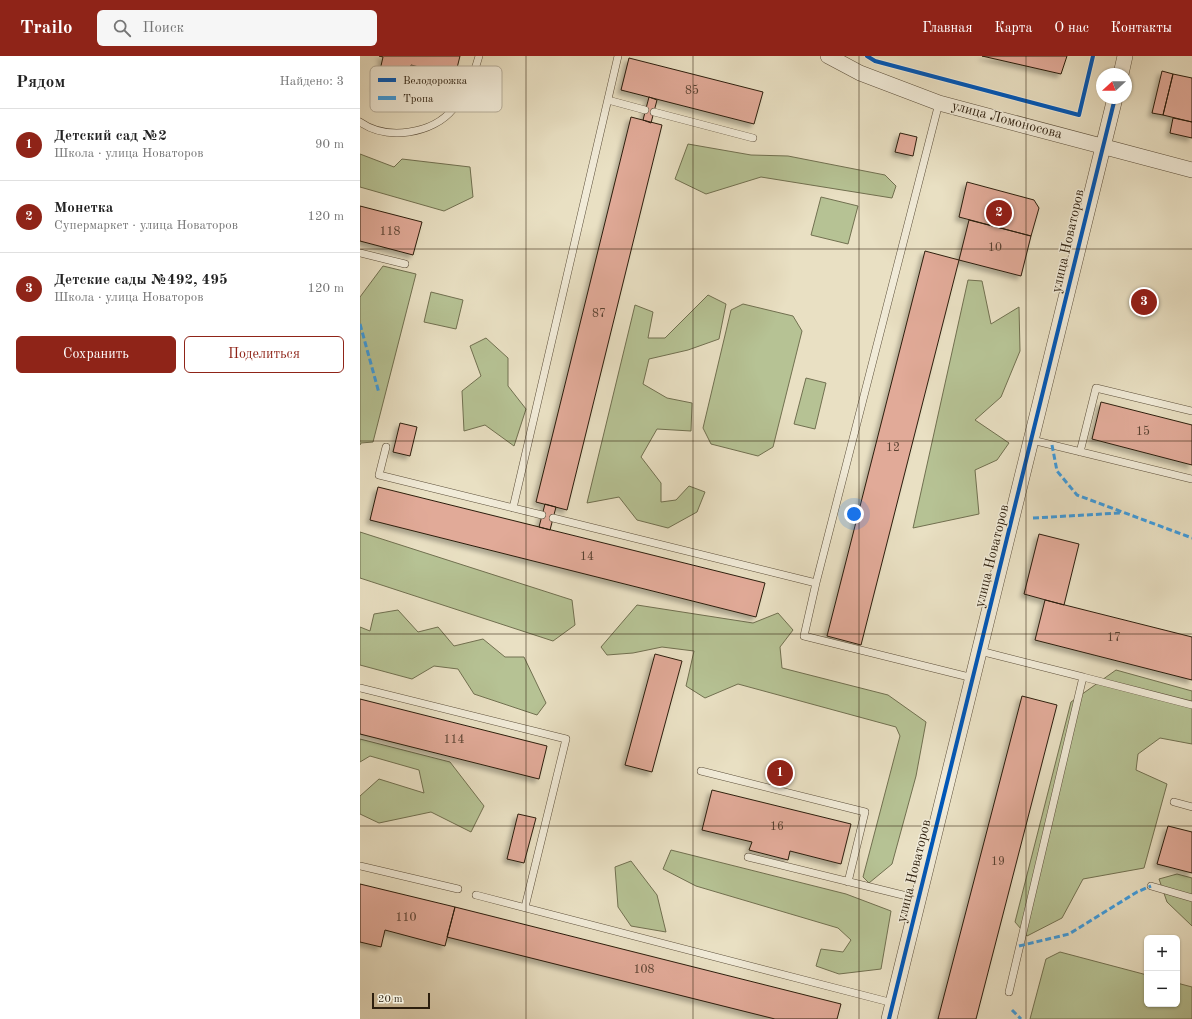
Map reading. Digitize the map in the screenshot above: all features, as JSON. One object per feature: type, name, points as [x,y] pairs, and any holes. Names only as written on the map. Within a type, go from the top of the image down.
[{"type":"street","name":"улица Ломоносова","points":[[828,56],[860,73],[939,103],[1104,145],[1192,170]]},
{"type":"street","points":[[1122,68],[1125,56]]},
{"type":"street","name":"улица Новаторов","points":[[889,1019],[1114,104]]},
{"type":"lane","points":[[475,66],[479,56]]},
{"type":"lane","points":[[513,508],[618,56]]},
{"type":"lane","points":[[608,100],[646,110]]},
{"type":"lane","points":[[939,103],[816,583],[804,636],[973,678]]},
{"type":"lane","points":[[360,122],[366,126],[390,133],[412,132],[434,124],[450,112]]},
{"type":"lane","points":[[654,112],[753,138]]},
{"type":"lane","points":[[360,252],[405,264]]},
{"type":"lane","points":[[1080,452],[1096,388],[1192,411]]},
{"type":"lane","points":[[1032,440],[1192,479]]},
{"type":"lane","points":[[386,446],[379,475],[542,515]]},
{"type":"lane","points":[[553,518],[816,583]]},
{"type":"lane","points":[[980,651],[1192,704]]},
{"type":"lane","points":[[1009,992],[1083,677]]},
{"type":"lane","points":[[360,688],[566,739],[525,907]]},
{"type":"lane","points":[[701,771],[865,812],[848,882]]},
{"type":"lane","points":[[1174,802],[1192,807]]},
{"type":"lane","points":[[748,857],[919,899]]},
{"type":"lane","points":[[360,866],[458,890]]},
{"type":"lane","points":[[1151,886],[1192,898]]},
{"type":"lane","points":[[476,895],[893,1003]]},
{"type":"green space","points":[[688,144],[751,155],[788,156],[885,175],[896,186],[892,198],[761,177],[706,194],[675,179]]},
{"type":"green space","points":[[360,154],[394,167],[402,159],[470,167],[473,197],[444,211],[360,187]]},
{"type":"green space","points":[[821,197],[858,206],[848,244],[811,235]]},
{"type":"green space","points":[[383,266],[416,274],[373,442],[361,443],[360,445],[360,297]]},
{"type":"green space","points":[[968,280],[982,281],[991,324],[1019,307],[1020,351],[1001,397],[975,420],[1009,443],[997,460],[975,470],[979,514],[913,528]]},
{"type":"green space","points":[[431,292],[463,300],[456,329],[424,322]]},
{"type":"green space","points":[[708,295],[726,304],[719,339],[688,350],[649,359],[643,384],[667,398],[692,403],[691,431],[657,429],[641,457],[661,483],[661,502],[676,500],[689,486],[705,492],[697,512],[668,528],[637,520],[619,497],[587,503],[635,305],[653,312],[648,338],[665,338]]},
{"type":"green space","points":[[743,304],[793,316],[802,331],[773,447],[758,456],[711,444],[703,428],[731,310]]},
{"type":"green space","points":[[486,338],[508,358],[508,386],[526,409],[514,446],[485,425],[464,431],[462,391],[481,376],[470,346]]},
{"type":"green space","points":[[806,378],[826,383],[815,429],[794,424]]},
{"type":"green space","points":[[360,532],[572,600],[575,625],[553,641],[360,578]]},
{"type":"green space","points":[[637,605],[753,623],[778,613],[793,630],[780,647],[782,668],[888,695],[926,722],[916,776],[892,864],[869,883],[863,877],[900,736],[896,727],[738,684],[705,698],[686,686],[694,651],[662,647],[633,653],[607,655],[601,647]]},
{"type":"green space","points":[[398,610],[418,632],[438,627],[454,646],[483,639],[505,657],[524,657],[546,703],[537,715],[474,694],[458,669],[434,666],[412,679],[360,665],[360,627],[370,631],[374,614]]},
{"type":"green space","points":[[1116,670],[1192,691],[1192,744],[1160,738],[1138,754],[1136,770],[1167,784],[1144,868],[1083,879],[1062,918],[1027,936],[1015,922],[1071,702]]},
{"type":"green space","points":[[360,739],[450,762],[484,806],[471,832],[431,812],[379,823],[360,814],[360,796],[379,779],[424,793],[419,770],[370,756],[360,762]]},
{"type":"green space","points":[[671,850],[846,894],[891,911],[881,969],[839,974],[816,966],[821,949],[843,952],[851,940],[838,928],[696,886],[663,869]]},
{"type":"green space","points":[[631,861],[657,895],[666,932],[631,926],[618,907],[615,867]]},
{"type":"green space","points":[[1177,874],[1192,878],[1192,926],[1167,902],[1159,879]]},
{"type":"green space","points":[[1060,952],[1144,974],[1144,1007],[1180,1007],[1180,984],[1192,987],[1192,1019],[1030,1019],[1046,959]]},
{"type":"building","points":[[379,56],[460,56],[458,66],[381,66],[383,57]]},
{"type":"building","points":[[982,56],[1067,56],[1061,74]]},
{"type":"building","points":[[629,58],[763,92],[754,124],[621,90]]},
{"type":"building","points":[[1162,71],[1173,74],[1163,115],[1152,113]]},
{"type":"building","points":[[1173,74],[1192,78],[1192,122],[1163,115]]},
{"type":"building","points":[[649,97],[657,100],[651,123],[643,120]]},
{"type":"building","points":[[631,117],[662,125],[567,510],[536,502]]},
{"type":"building","points":[[1173,118],[1192,122],[1192,138],[1170,133]]},
{"type":"building","points":[[900,133],[917,137],[913,156],[895,152]]},
{"type":"building","points":[[967,182],[1034,200],[1039,208],[1031,236],[959,217]]},
{"type":"building","points":[[360,206],[422,222],[413,255],[360,241]]},
{"type":"building","points":[[969,220],[1031,236],[1021,276],[959,260]]},
{"type":"building","points":[[925,251],[959,260],[861,645],[827,636]]},
{"type":"building","points":[[1101,402],[1192,425],[1192,465],[1092,439]]},
{"type":"building","points":[[400,423],[417,427],[410,456],[393,452]]},
{"type":"building","points":[[378,487],[765,583],[756,617],[370,520]]},
{"type":"building","points":[[545,504],[556,507],[550,530],[539,527]]},
{"type":"building","points":[[1039,534],[1079,544],[1064,605],[1024,594]]},
{"type":"building","points":[[1045,600],[1192,637],[1192,680],[1035,640]]},
{"type":"building","points":[[655,654],[682,661],[652,772],[625,765]]},
{"type":"building","points":[[1022,696],[1057,705],[976,1019],[938,1019]]},
{"type":"building","points":[[360,699],[547,746],[539,779],[360,734]]},
{"type":"building","points":[[712,790],[851,824],[841,864],[790,851],[788,860],[749,850],[752,842],[702,830]]},
{"type":"building","points":[[518,814],[536,818],[524,863],[507,859]]},
{"type":"building","points":[[1168,826],[1192,832],[1192,873],[1157,864]]},
{"type":"building","points":[[360,884],[455,907],[445,946],[385,930],[381,947],[360,942]]},
{"type":"building","points":[[455,907],[841,1004],[837,1019],[775,1019],[447,937]]},
{"type":"marked path","points":[[360,324],[379,393]]},
{"type":"marked path","points":[[1052,445],[1057,471],[1077,495],[1192,538]]},
{"type":"marked path","points":[[1033,518],[1120,513]]},
{"type":"marked path","points":[[1019,946],[1069,934],[1137,892],[1151,886]]},
{"type":"marked path","points":[[1012,1010],[1021,1019]]},
{"type":"cycle path","points":[[867,56],[875,61],[1079,115],[1093,56]]},
{"type":"cycle path","points":[[889,1019],[1114,104]]},
{"type":"place","name":"Монетка","points":[[999,213]]},
{"type":"place","name":"Детские сады №492, 495","points":[[1144,302]]},
{"type":"place","name":"Детский сад №2","points":[[780,773]]}]
